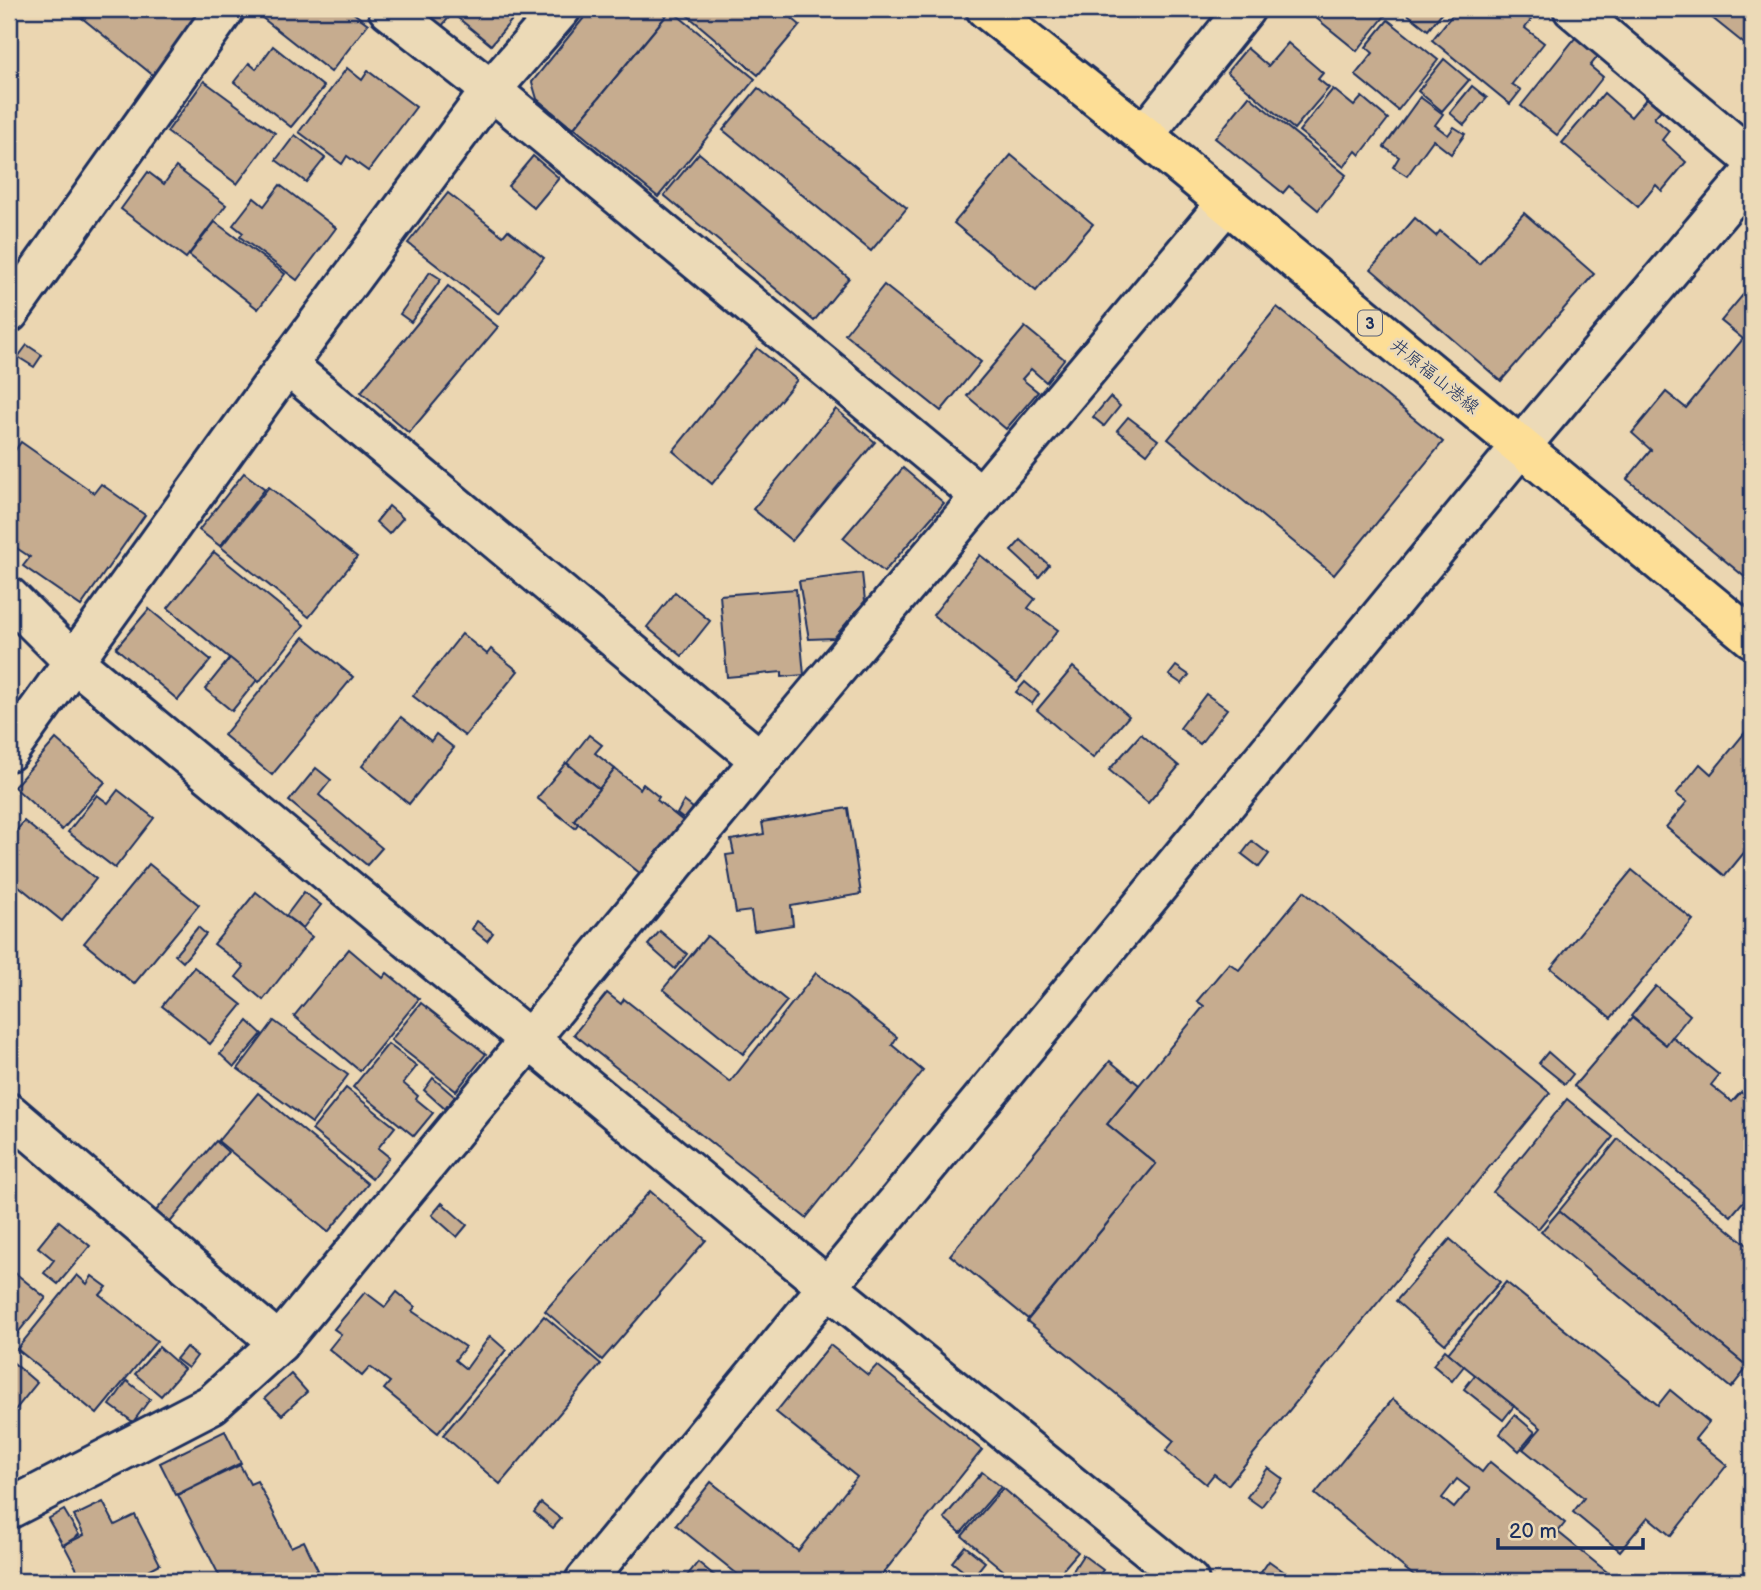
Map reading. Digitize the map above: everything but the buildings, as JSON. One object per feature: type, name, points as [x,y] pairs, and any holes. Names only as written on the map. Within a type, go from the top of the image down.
[{"type":"main road","name":"井原福山港線","points":[[986,9],[1144,135],[1225,205],[1752,638]]},
{"type":"street","points":[[9,313],[225,9]]},
{"type":"street","points":[[388,9],[491,90],[982,497]]},
{"type":"street","points":[[9,751],[287,365],[491,90],[561,9]]},
{"type":"street","points":[[1144,135],[1245,9]]},
{"type":"street","points":[[1573,9],[1752,159]]},
{"type":"street","points":[[585,1581],[1521,446],[1752,173]]},
{"type":"street","points":[[9,1509],[212,1404],[279,1343],[760,760],[1225,205]]},
{"type":"street","points":[[287,365],[760,760]]},
{"type":"street","points":[[9,597],[73,661],[829,1287],[1189,1581]]},
{"type":"street","points":[[9,1112],[279,1343]]}]
